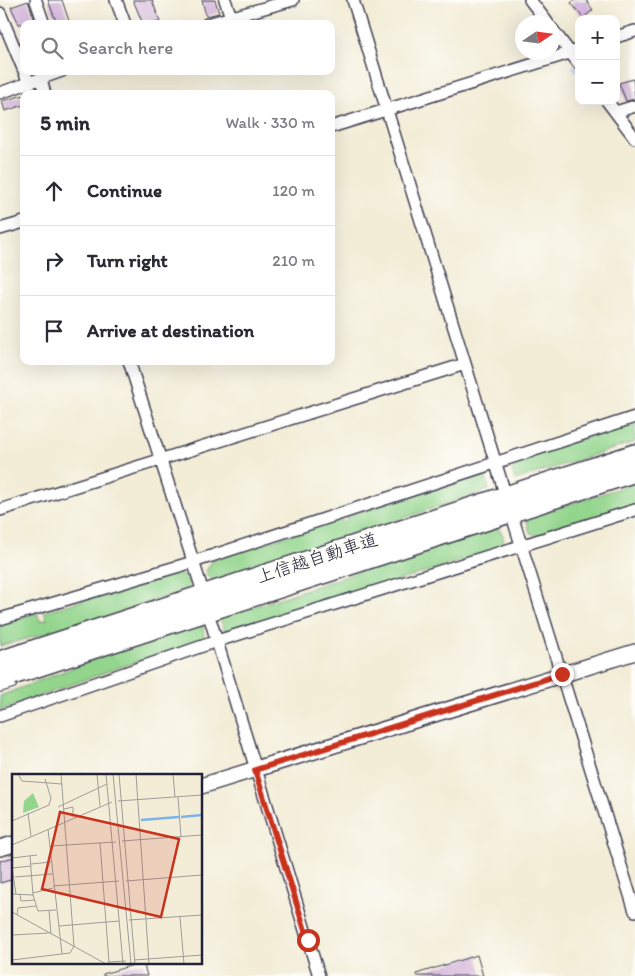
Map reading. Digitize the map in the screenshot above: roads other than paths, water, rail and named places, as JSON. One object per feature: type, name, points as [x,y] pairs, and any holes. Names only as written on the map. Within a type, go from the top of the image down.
[{"type":"highway","name":"上信越自動車道","points":[[0,678],[129,628],[635,455]]},
{"type":"highway","name":"上信越自動車道","points":[[0,662],[129,628],[635,471]]},
{"type":"street","points":[[116,0],[123,20]]},
{"type":"street","points":[[225,0],[231,17]]},
{"type":"street","points":[[220,20],[293,0]]},
{"type":"street","points":[[353,0],[503,487]]},
{"type":"street","points":[[530,0],[542,15]]},
{"type":"street","points":[[36,1],[43,20]]},
{"type":"street","points":[[0,13],[20,61]]},
{"type":"street","points":[[620,37],[635,31]]},
{"type":"street","points":[[335,126],[574,52],[560,37]]},
{"type":"street","points":[[26,75],[29,83]]},
{"type":"street","points":[[0,92],[50,75]]},
{"type":"street","points":[[40,79],[44,90]]},
{"type":"street","points":[[610,105],[635,138]]},
{"type":"street","points":[[616,112],[635,106]]},
{"type":"street","points":[[0,229],[20,223]]},
{"type":"street","points":[[0,510],[465,364]]},
{"type":"street","points":[[130,365],[201,586]]},
{"type":"street","points":[[0,619],[193,562],[635,417]]},
{"type":"street","points":[[0,716],[217,641],[635,510]]},
{"type":"street","points":[[514,522],[635,911]]},
{"type":"street","points":[[211,622],[319,976]]},
{"type":"street","points":[[202,786],[635,652]]},
{"type":"lane","points":[[27,645],[129,628]]},
{"type":"lane","points":[[49,670],[129,628]]},
{"type":"lane","points":[[0,689],[22,681]]},
{"type":"waterway","points":[[630,140],[635,146]]}]
